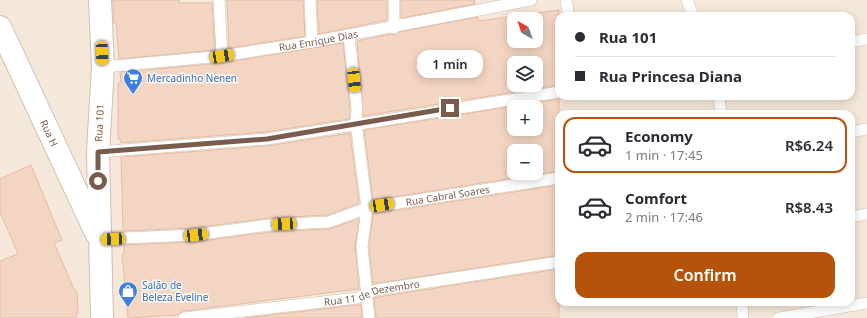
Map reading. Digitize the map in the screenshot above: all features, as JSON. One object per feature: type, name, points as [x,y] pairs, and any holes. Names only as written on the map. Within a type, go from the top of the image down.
[{"type":"street","name":"Rua 101","points":[[100,0],[103,67],[98,152],[102,318]]},
{"type":"street","name":"Rua H","points":[[0,28],[99,239]]},
{"type":"lane","points":[[219,0],[222,56]]},
{"type":"lane","points":[[310,0],[312,42]]},
{"type":"lane","points":[[394,0],[394,28]]},
{"type":"lane","name":"Rua Enrique Dias","points":[[103,67],[222,56],[312,42],[394,28],[485,5],[531,0]]},
{"type":"lane","points":[[566,0],[568,12]]},
{"type":"lane","points":[[687,0],[692,12]]},
{"type":"lane","points":[[349,36],[357,109],[356,123],[367,208],[362,246],[369,318]]},
{"type":"lane","points":[[855,41],[867,38]]},
{"type":"lane","points":[[98,152],[267,139],[356,123],[555,93]]},
{"type":"lane","points":[[719,100],[721,110]]},
{"type":"lane","points":[[855,131],[867,129]]},
{"type":"lane","name":"Rua Cabral Soares","points":[[99,239],[196,235],[269,225],[328,222],[367,208],[555,179]]},
{"type":"lane","points":[[855,216],[867,214]]},
{"type":"lane","name":"Rua 11 de Dezembro","points":[[184,318],[357,298],[376,290],[555,263]]},
{"type":"lane","points":[[855,305],[867,303]]},
{"type":"lane","points":[[742,306],[743,318]]},
{"type":"lane","points":[[779,318],[849,306]]},
{"type":"shaded area","points":[[0,0],[867,0],[867,318],[0,318]]},
{"type":"building","points":[[113,0],[179,0],[179,3],[212,3],[215,50],[119,59],[116,23],[114,23]]},
{"type":"building","points":[[227,0],[303,0],[305,36],[229,48]]},
{"type":"building","points":[[317,0],[387,0],[387,20],[319,34]]},
{"type":"building","points":[[401,0],[474,0],[475,4],[401,18]]},
{"type":"building","points":[[559,10],[559,12],[555,12],[555,86],[543,88],[543,56],[507,56],[507,92],[515,92],[363,116],[357,41],[391,34],[394,35],[399,32],[478,17],[478,21],[507,17],[507,48],[543,48],[543,12]]},
{"type":"building","points":[[343,43],[350,109],[349,119],[266,132],[121,143],[120,139],[118,139],[118,83],[121,83],[120,72],[223,63]]},
{"type":"building","points":[[559,100],[559,110],[555,110],[555,172],[543,173],[543,144],[507,144],[507,179],[373,200],[364,130],[507,107],[507,136],[543,136],[543,102]]},
{"type":"building","points":[[350,133],[359,203],[328,215],[268,218],[194,228],[123,231],[121,157],[268,146]]},
{"type":"building","points":[[31,165],[62,240],[54,243],[73,287],[77,292],[78,313],[76,314],[76,318],[0,318],[0,261],[18,254],[0,212],[0,179]]},
{"type":"building","points":[[555,186],[555,256],[373,284],[369,246],[373,214]]},
{"type":"building","points":[[359,219],[355,247],[359,289],[183,311],[178,315],[128,318],[122,254],[124,254],[124,245],[195,242],[270,232],[329,229]]},
{"type":"building","points":[[555,270],[555,306],[559,306],[559,318],[376,318],[374,298]]},
{"type":"building","points":[[361,304],[362,318],[245,318],[358,305]]},
{"type":"place","name":"Mercadinho Nenen","points":[[133,95]]},
{"type":"place","name":"Salão de Beleza Eveline","points":[[128,308]]},
{"type":"route","points":[[98,181],[98,152],[267,139],[450,108]]}]
